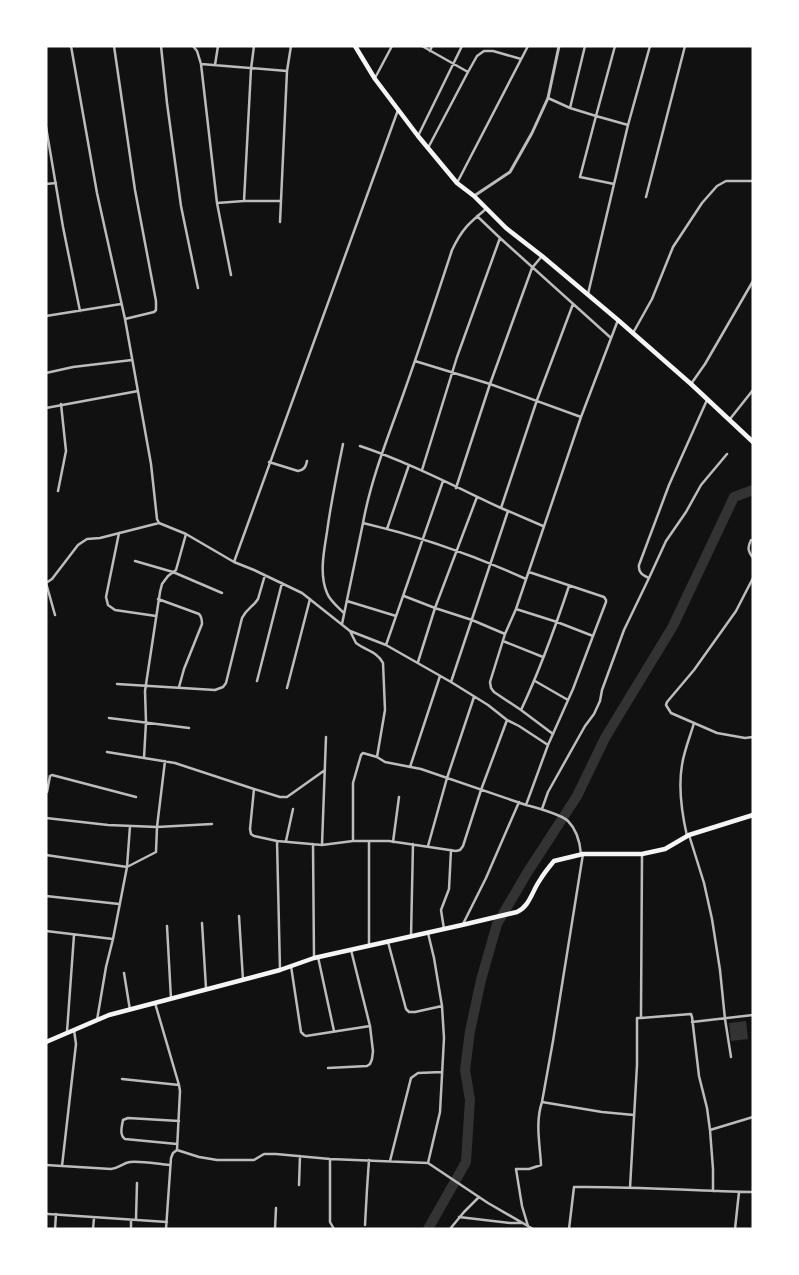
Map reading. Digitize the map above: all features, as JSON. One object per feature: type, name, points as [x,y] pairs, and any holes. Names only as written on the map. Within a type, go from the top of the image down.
[{"type":"main road","points":[[355,46],[375,79],[398,110],[457,182],[506,228],[633,333],[753,442]]},
{"type":"main road","points":[[46,1042],[109,1015],[280,970],[316,957],[462,926],[517,912],[527,905],[539,881],[554,861],[582,854],[642,854],[665,849],[688,836],[753,815]]},
{"type":"street","points":[[71,46],[97,193],[125,319],[151,464],[159,523]]},
{"type":"street","points":[[114,46],[134,190],[156,301],[156,310],[154,312],[125,319]]},
{"type":"street","points":[[161,46],[181,206],[198,288]]},
{"type":"street","points":[[193,46],[197,51],[201,64],[217,203],[232,275]]},
{"type":"street","points":[[215,65],[218,46]]},
{"type":"street","points":[[244,201],[251,69],[254,46]]},
{"type":"street","points":[[280,222],[287,70],[291,46]]},
{"type":"street","points":[[375,79],[392,46]]},
{"type":"street","points":[[422,46],[468,72]]},
{"type":"street","points":[[430,51],[432,46]]},
{"type":"street","points":[[418,136],[462,46]]},
{"type":"street","points":[[457,182],[528,46]]},
{"type":"street","points":[[474,196],[510,172],[532,133],[548,98],[559,46]]},
{"type":"street","points":[[570,108],[585,46]]},
{"type":"street","points":[[614,184],[580,176],[615,46]]},
{"type":"street","points":[[588,294],[628,124],[650,46]]},
{"type":"street","points":[[646,197],[685,46]]},
{"type":"street","points":[[428,148],[477,56],[484,51],[493,51],[521,59]]},
{"type":"street","points":[[201,64],[251,69],[287,70]]},
{"type":"street","points":[[548,98],[570,108],[628,124]]},
{"type":"street","points":[[234,562],[398,110]]},
{"type":"street","points":[[46,127],[80,311]]},
{"type":"street","points":[[633,333],[652,299],[673,247],[702,203],[717,186],[726,181],[753,181]]},
{"type":"street","points":[[46,184],[56,183]]},
{"type":"street","points":[[217,203],[244,201],[281,202]]},
{"type":"street","points":[[342,624],[365,511],[382,454],[455,244],[465,227],[486,209]]},
{"type":"street","points":[[477,216],[611,338]]},
{"type":"street","points":[[422,470],[452,372],[500,238]]},
{"type":"street","points":[[456,488],[490,384],[532,268],[542,256]]},
{"type":"street","points":[[691,384],[705,364],[753,281]]},
{"type":"street","points":[[47,316],[122,304]]},
{"type":"street","points":[[501,508],[537,400],[573,304]]},
{"type":"street","points":[[553,734],[494,692],[490,682],[581,417],[618,320]]},
{"type":"street","points":[[46,373],[73,367],[132,360]]},
{"type":"street","points":[[415,361],[490,384],[581,417]]},
{"type":"street","points":[[729,420],[753,390]]},
{"type":"street","points":[[46,408],[138,391]]},
{"type":"street","points":[[649,578],[641,573],[638,569],[639,565],[669,485],[707,400]]},
{"type":"street","points":[[58,492],[66,450],[61,404]]},
{"type":"street","points":[[343,444],[331,502],[323,579],[330,598],[344,613]]},
{"type":"street","points":[[360,446],[422,470],[456,488],[544,526]]},
{"type":"street","points":[[542,809],[548,792],[585,726],[594,714],[624,630],[666,541],[702,485],[727,454]]},
{"type":"street","points":[[269,462],[298,471],[302,470],[308,461]]},
{"type":"street","points":[[388,529],[409,465]]},
{"type":"street","points":[[386,645],[443,481]]},
{"type":"street","points":[[418,662],[435,608],[476,497]]},
{"type":"street","points":[[451,682],[508,511]]},
{"type":"street","points":[[55,615],[46,583],[52,579],[78,545],[87,539],[100,538],[159,523],[186,534],[234,562],[302,593],[350,630],[386,645],[418,662],[548,745]]},
{"type":"street","points":[[363,523],[456,550],[526,579]]},
{"type":"street","points":[[119,533],[106,597],[108,605],[115,610],[156,616]]},
{"type":"street","points":[[144,758],[146,686],[158,599],[162,584],[176,570],[186,534]]},
{"type":"street","points":[[751,540],[748,552],[753,558]]},
{"type":"street","points":[[135,562],[173,572],[222,593]]},
{"type":"street","points":[[526,805],[548,745],[573,689],[606,600],[604,597],[529,572]]},
{"type":"street","points":[[117,684],[215,690],[223,687],[226,683],[242,618],[245,611],[256,602],[265,575]]},
{"type":"street","points":[[753,578],[736,611],[694,670],[667,702],[666,706],[671,713],[717,732],[745,738],[753,737]]},
{"type":"street","points":[[256,681],[282,583]]},
{"type":"street","points":[[521,710],[535,681],[569,586]]},
{"type":"street","points":[[403,596],[472,620],[505,634]]},
{"type":"street","points":[[158,599],[199,614],[202,620],[179,687]]},
{"type":"street","points":[[287,688],[310,599]]},
{"type":"street","points":[[347,601],[396,616]]},
{"type":"street","points":[[516,609],[593,636]]},
{"type":"street","points":[[350,630],[356,643],[377,654],[383,663],[385,710],[377,757]]},
{"type":"street","points":[[503,641],[543,657]]},
{"type":"street","points":[[410,767],[440,676]]},
{"type":"street","points":[[535,681],[568,700]]},
{"type":"street","points":[[428,846],[447,778],[474,696]]},
{"type":"street","points":[[109,718],[189,728]]},
{"type":"street","points":[[254,790],[250,829],[251,834],[254,836],[322,845],[369,841],[460,850],[507,720]]},
{"type":"street","points":[[694,723],[682,766],[680,784],[684,820],[704,883],[712,919],[732,1057]]},
{"type":"street","points":[[322,845],[326,737]]},
{"type":"street","points":[[107,752],[175,763],[280,797],[287,797],[325,770]]},
{"type":"street","points":[[352,841],[353,783],[360,755],[363,754],[377,757],[384,762],[410,767],[447,778],[542,809],[567,819],[577,834],[582,854],[553,1041],[539,1111],[538,1126],[541,1166],[530,1169],[516,1169],[522,1206],[528,1226]]},
{"type":"street","points":[[46,855],[127,867],[156,852],[165,761]]},
{"type":"street","points":[[46,792],[50,776],[52,775],[136,797]]},
{"type":"street","points":[[393,842],[399,797]]},
{"type":"street","points":[[462,926],[486,878],[519,802]]},
{"type":"street","points":[[286,841],[293,809]]},
{"type":"street","points":[[46,818],[157,827],[212,824]]},
{"type":"street","points":[[97,1020],[127,867],[130,826]]},
{"type":"street","points":[[278,840],[280,970]]},
{"type":"street","points":[[369,841],[369,946]]},
{"type":"street","points":[[312,844],[316,957],[334,1031]]},
{"type":"street","points":[[411,937],[413,844]]},
{"type":"street","points":[[444,930],[441,910],[449,889],[451,850]]},
{"type":"street","points":[[641,1018],[642,854]]},
{"type":"street","points":[[46,896],[119,904]]},
{"type":"street","points":[[239,916],[243,980]]},
{"type":"street","points":[[202,923],[206,990]]},
{"type":"street","points":[[167,926],[171,999]]},
{"type":"street","points":[[46,931],[113,939]]},
{"type":"street","points":[[428,933],[442,1006],[444,1038],[440,1112],[428,1163]]},
{"type":"street","points":[[67,1034],[74,935]]},
{"type":"street","points":[[388,942],[406,1009],[409,1012],[415,1012],[442,1006]]},
{"type":"street","points":[[328,1068],[367,1066],[372,1059],[370,1026],[351,950]]},
{"type":"street","points":[[290,966],[301,1032],[306,1036],[370,1026]]},
{"type":"street","points":[[124,973],[130,1010]]},
{"type":"street","points":[[155,1003],[179,1085],[177,1150],[173,1153],[170,1164],[166,1229]]},
{"type":"street","points":[[630,1188],[637,1065],[637,1018],[691,1014],[699,1076],[710,1130],[713,1191]]},
{"type":"street","points":[[692,1022],[753,1015]]},
{"type":"street","points":[[62,1166],[76,1044],[74,1030]]},
{"type":"street","points":[[390,1161],[411,1078],[418,1074],[442,1072]]},
{"type":"street","points":[[122,1078],[179,1085]]},
{"type":"street","points":[[542,1102],[602,1112],[634,1115]]},
{"type":"street","points":[[710,1130],[753,1117]]},
{"type":"street","points":[[177,1144],[125,1139],[122,1136],[123,1120],[128,1118],[179,1121]]},
{"type":"street","points":[[177,1150],[217,1160],[254,1160],[264,1154],[428,1163],[479,1197],[533,1229]]},
{"type":"street","points":[[299,1185],[300,1156]]},
{"type":"street","points":[[330,1159],[330,1222],[334,1229]]},
{"type":"street","points":[[365,1225],[369,1160]]},
{"type":"street","points":[[46,1165],[116,1169],[131,1162],[170,1164]]},
{"type":"street","points":[[136,1220],[137,1183]]},
{"type":"street","points":[[569,1229],[574,1187],[753,1192]]},
{"type":"street","points":[[735,1229],[739,1192]]},
{"type":"street","points":[[450,1229],[479,1197]]},
{"type":"street","points":[[275,1229],[276,1208]]},
{"type":"street","points":[[46,1213],[166,1222]]},
{"type":"street","points":[[55,1229],[56,1214]]},
{"type":"street","points":[[459,1217],[523,1223]]},
{"type":"street","points":[[93,1229],[94,1218]]},
{"type":"street","points":[[131,1220],[131,1229]]},
{"type":"shaded area","points":[[746,1021],[748,1039],[731,1041],[729,1023]]},
{"type":"waterway","points":[[428,1229],[466,1162],[470,1100],[465,1070],[470,1031],[481,980],[497,924],[527,873],[577,796],[605,738],[673,626],[734,497],[753,490]]}]
